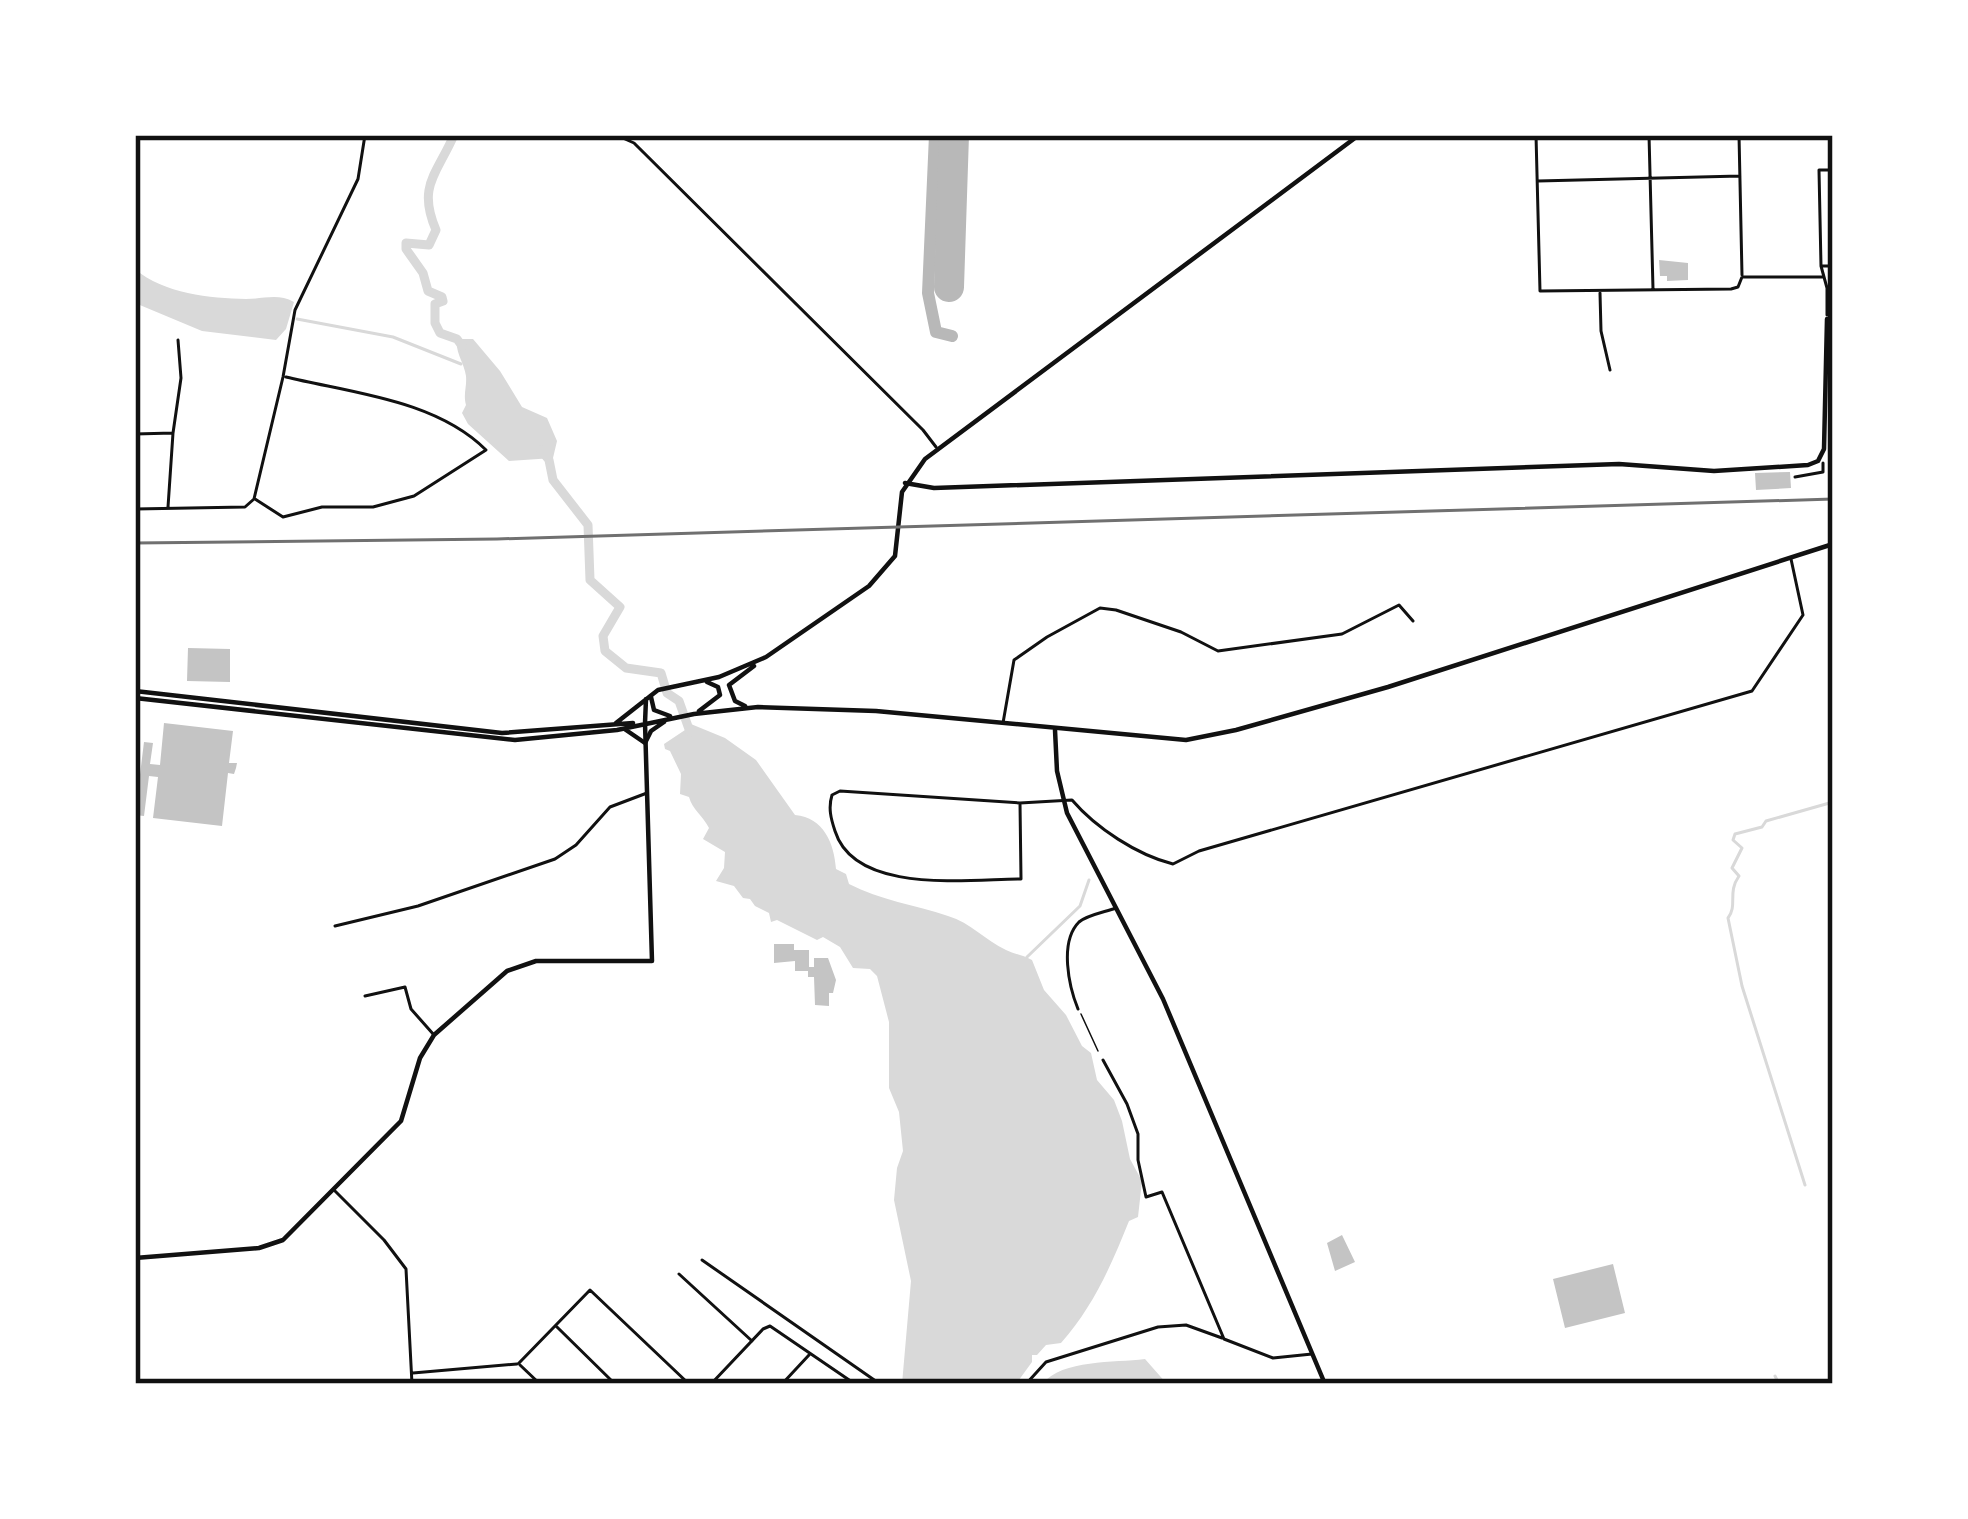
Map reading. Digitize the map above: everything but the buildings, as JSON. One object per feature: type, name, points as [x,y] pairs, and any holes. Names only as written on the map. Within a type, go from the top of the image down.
[{"type":"main road","points":[[750,707],[735,701],[729,685],[869,586],[890,566],[897,551],[905,483],[917,466],[1359,135]]},
{"type":"main road","points":[[905,483],[934,488],[1619,464],[1724,471],[1808,465],[1822,459],[1830,319]]},
{"type":"main road","points":[[917,466],[920,478],[934,488]]},
{"type":"main road","points":[[135,694],[501,740],[750,707],[875,711],[1166,740],[1236,730],[1388,687],[1833,544]]},
{"type":"main road","points":[[617,727],[660,690],[766,657]]},
{"type":"main road","points":[[694,714],[716,703],[720,695],[718,687],[704,680]]},
{"type":"main road","points":[[660,690],[651,698],[651,706],[675,717]]},
{"type":"main road","points":[[135,1258],[273,1245],[287,1236],[401,1121],[420,1058],[434,1034],[507,971],[524,963],[652,961],[646,698]]},
{"type":"main road","points":[[646,743],[654,727],[675,717]]},
{"type":"main road","points":[[617,727],[646,743]]},
{"type":"main road","points":[[1055,730],[1060,787],[1163,999],[1325,1384]]},
{"type":"street","points":[[135,509],[245,507],[254,499],[298,297],[358,178],[365,135]]},
{"type":"street","points":[[616,135],[625,137],[937,449]]},
{"type":"street","points":[[1535,135],[1540,291],[1738,287],[1742,277],[1739,135]]},
{"type":"street","points":[[1649,135],[1653,291]]},
{"type":"street","points":[[1830,319],[1820,266],[1819,170],[1833,170]]},
{"type":"street","points":[[1537,181],[1740,176]]},
{"type":"street","points":[[1820,192],[1829,192]]},
{"type":"street","points":[[1820,266],[1833,266]]},
{"type":"street","points":[[1742,277],[1822,277]]},
{"type":"street","points":[[1600,291],[1601,331],[1610,370]]},
{"type":"street","points":[[168,508],[181,378],[178,340]]},
{"type":"street","points":[[254,499],[277,517],[322,507],[373,507],[414,496],[487,450],[470,434],[438,417],[283,377]]},
{"type":"street","points":[[135,434],[173,433]]},
{"type":"street","points":[[1795,477],[1823,472],[1822,459]]},
{"type":"street","points":[[1020,803],[1022,879],[912,880],[862,864],[842,850],[829,807],[832,795],[840,791],[1020,803],[1067,801],[1151,857],[1173,864],[1199,850],[1752,691],[1802,615],[1790,557]]},
{"type":"street","points":[[1003,725],[1014,660],[1100,608],[1181,632],[1218,651],[1342,634],[1399,604],[1413,621]]},
{"type":"street","points":[[335,926],[418,907],[555,859],[576,845],[610,807],[648,793]]},
{"type":"street","points":[[1078,1009],[1069,980],[1075,929],[1081,920],[1117,908]]},
{"type":"street","points":[[365,996],[405,987],[411,1009],[434,1034]]},
{"type":"street","points":[[1103,1060],[1138,1134],[1146,1197],[1162,1192],[1224,1339]]},
{"type":"street","points":[[334,1190],[406,1269],[412,1384]]},
{"type":"street","points":[[702,1260],[880,1384]]},
{"type":"street","points":[[679,1274],[752,1341]]},
{"type":"street","points":[[413,1373],[519,1364],[590,1290],[689,1384]]},
{"type":"street","points":[[1026,1384],[1046,1362],[1158,1327],[1186,1325],[1273,1358],[1314,1354]]},
{"type":"street","points":[[555,1326],[615,1384]]},
{"type":"street","points":[[711,1384],[770,1326],[855,1384]]},
{"type":"street","points":[[782,1384],[812,1353]]},
{"type":"street","points":[[519,1364],[540,1384]]},
{"type":"path","points":[[1078,1009],[1103,1060]]},
{"type":"shaded area","points":[[135,269],[188,293],[288,299],[294,302],[286,329],[276,340],[202,331],[135,303]]},
{"type":"shaded area","points":[[457,339],[473,339],[522,407],[547,418],[557,441],[553,458],[509,461],[468,424],[462,413],[466,376]]},
{"type":"shaded area","points":[[686,722],[725,738],[756,760],[795,815],[813,821],[826,833],[836,869],[846,874],[849,884],[956,919],[998,946],[1032,960],[1044,990],[1091,1053],[1097,1080],[1114,1100],[1130,1159],[1142,1181],[1138,1217],[1129,1221],[1083,1315],[1061,1343],[1046,1345],[1032,1355],[1016,1384],[902,1384],[911,1281],[894,1200],[903,1151],[899,1112],[889,1088],[889,1022],[877,976],[870,969],[853,968],[840,947],[823,937],[817,940],[777,920],[771,922],[769,913],[743,898],[734,886],[716,881],[724,868],[725,852],[703,839],[709,828],[689,797],[680,794],[681,774],[664,744],[685,730]]},
{"type":"shaded area","points":[[1145,1359],[1167,1384],[1042,1384],[1076,1366]]},
{"type":"waterway","points":[[454,135],[429,191],[436,230],[429,245],[406,243],[406,249],[423,273],[428,291],[442,297],[435,304],[440,333],[462,346]]},
{"type":"waterway","points":[[297,319],[393,337],[461,364]]},
{"type":"waterway","points":[[541,450],[549,460],[553,480],[588,525],[590,580],[620,607],[603,636],[605,651],[626,668],[661,673],[667,693],[679,701],[690,732]]},
{"type":"waterway","points":[[1805,1185],[1742,986],[1728,918],[1739,876],[1732,868],[1742,848],[1733,840],[1735,834],[1762,827],[1766,821],[1833,802]]},
{"type":"waterway","points":[[1027,957],[1080,906],[1089,880]]},
{"type":"waterway","points":[[1775,1376],[1779,1384]]},
{"type":"taxiway","points":[[935,135],[928,293],[936,332],[952,336]]},
{"type":"runway","points":[[949,287],[954,135]]},
{"type":"railway","points":[[135,543],[497,539],[1833,499]]}]
